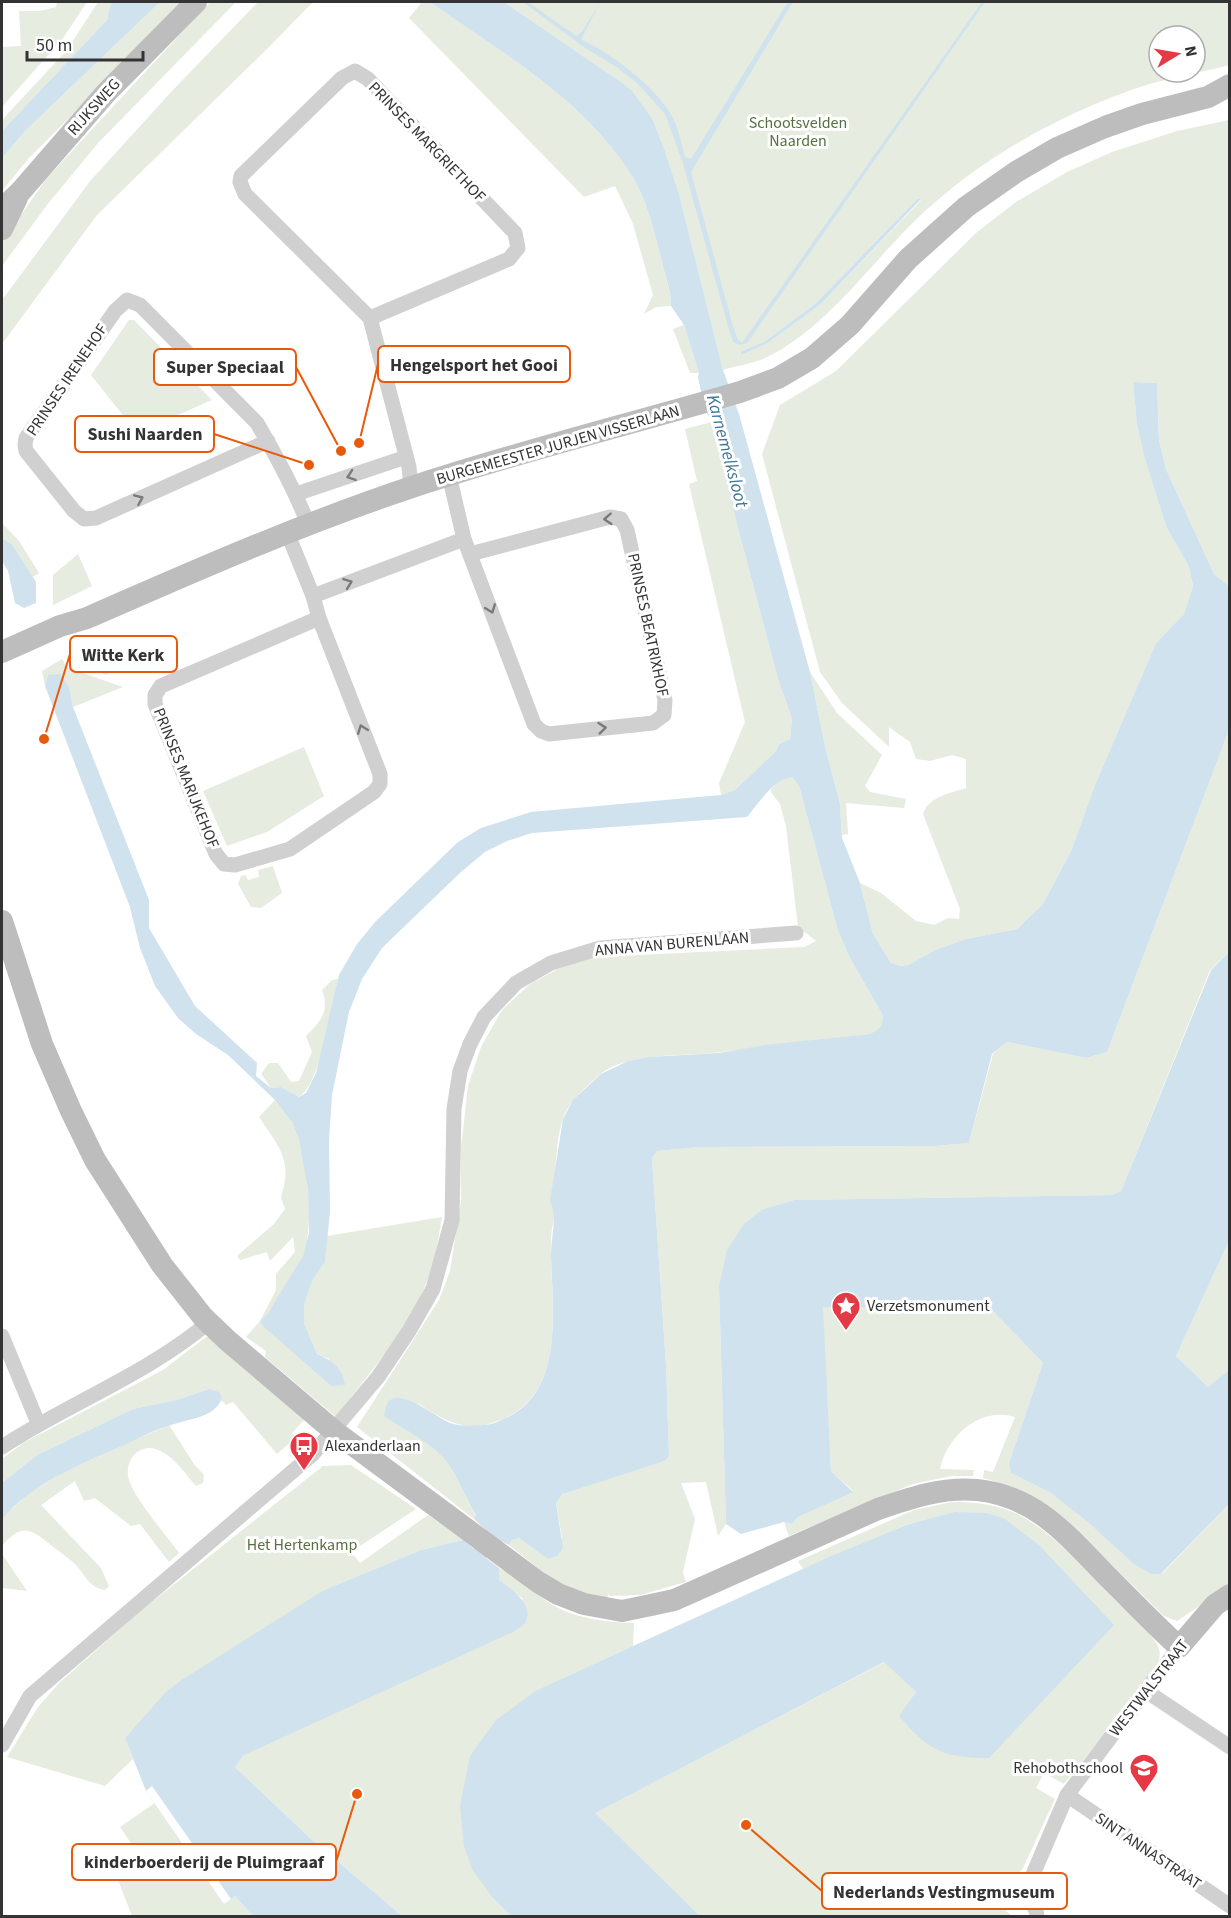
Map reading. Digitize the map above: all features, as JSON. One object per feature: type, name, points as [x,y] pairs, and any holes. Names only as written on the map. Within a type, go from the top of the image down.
[{"type":"street","name":"RIJKSWEG","points":[[2,209],[21,191],[106,93],[196,2]]},
{"type":"street","name":"PRINSES MARGRIETHOF","points":[[355,71],[368,79],[515,233],[518,248],[509,259],[370,318],[244,194],[240,182],[242,176],[342,78],[355,71]]},
{"type":"street","name":"BURGEMEESTER JURJEN VISSERLAAN","points":[[2,651],[60,626],[87,618],[287,532],[411,487],[740,393],[778,378],[812,358],[850,325],[908,259],[966,207],[1016,172],[1057,148],[1105,127],[1142,114],[1219,97],[1230,85]]},
{"type":"street","name":"RIJKSWEG","points":[[2,229],[21,191]]},
{"type":"street","name":"PRINSES IRENEHOF","points":[[268,441],[96,518],[84,519],[74,511],[33,460],[26,451],[25,445],[26,438],[115,311],[127,300],[140,305],[257,423],[268,441],[296,494],[308,524]]},
{"type":"street","points":[[370,318],[409,467],[411,487]]},
{"type":"street","points":[[296,494],[406,457]]},
{"type":"street","name":"PRINSES BEATRIXHOF","points":[[449,475],[464,539],[534,724],[541,731],[549,734],[653,723],[664,715],[665,700],[627,530],[621,519],[610,517],[470,554]]},
{"type":"street","name":"PRINSES MARIJKEHOF","points":[[287,532],[380,774],[380,784],[374,792],[290,849],[235,865],[224,864],[216,854],[155,704],[155,695],[161,686],[319,618]]},
{"type":"street","points":[[313,596],[464,539]]},
{"type":"street","name":"BURGEMEESTER JURJEN VISSERLAAN","points":[[2,667],[46,645],[87,618]]},
{"type":"street","points":[[2,921],[7,953],[42,1044],[71,1112],[95,1160],[162,1265],[208,1322],[227,1341],[334,1431],[558,1594],[584,1604],[621,1611],[674,1599],[878,1509],[912,1497],[942,1491],[976,1490],[1002,1495],[1023,1503],[1056,1523],[1179,1647]]},
{"type":"street","name":"ANNA VAN BURENLAAN","points":[[334,1431],[378,1377],[410,1331],[433,1289],[452,1220],[454,1109],[460,1071],[484,1017],[516,983],[551,963],[600,948],[796,933]]},
{"type":"street","points":[[2,1447],[38,1423],[131,1377],[191,1337],[208,1322]]},
{"type":"street","points":[[2,1336],[38,1423]]},
{"type":"street","points":[[2,1745],[30,1696],[313,1454],[334,1431]]},
{"type":"street","name":"WESTWALSTRAAT","points":[[1040,1914],[1025,1893],[1067,1795],[1179,1647],[1225,1605]]},
{"type":"street","points":[[1146,1691],[1230,1747]]},
{"type":"street","name":"SINT ANNASTRAAT","points":[[1067,1795],[1230,1906]]},
{"type":"green space","points":[[57,2],[87,2],[63,38],[2,107],[2,47],[21,46],[19,11],[40,11],[56,7]]},
{"type":"green space","points":[[98,2],[111,2],[107,20],[2,131],[2,120],[67,50]]},
{"type":"green space","points":[[160,2],[185,2],[28,159],[2,191],[2,158],[25,131]]},
{"type":"green space","points":[[210,2],[236,2],[98,143],[47,205],[2,266],[2,242],[47,178]]},
{"type":"green space","points":[[258,2],[313,2],[97,215],[2,344],[2,300],[91,180],[172,91]]},
{"type":"green space","points":[[422,2],[430,2],[540,79],[590,124],[612,149],[632,176],[645,203],[670,293],[671,306],[656,307],[644,314],[653,295],[633,224],[615,186],[584,197],[409,18]]},
{"type":"green space","name":"Schootsvelden Naarden","points":[[504,2],[1229,2],[1229,65],[1207,70],[1207,24],[1147,24],[1148,84],[1055,122],[1004,151],[956,185],[912,223],[832,309],[810,328],[788,345],[763,359],[723,370],[679,194],[653,120],[621,82]],"holes":[[[917,199],[921,200],[821,304],[768,343],[741,355],[741,351],[764,342],[816,303]]]},
{"type":"green space","points":[[1229,120],[1229,586],[1214,574],[1166,469],[1159,440],[1157,383],[1133,382],[1137,425],[1144,456],[1166,526],[1189,567],[1193,586],[1184,614],[1156,643],[1095,785],[1071,851],[1043,904],[1017,929],[966,939],[935,950],[908,965],[901,966],[891,963],[873,934],[860,883],[881,893],[916,921],[934,925],[948,918],[959,919],[960,909],[923,814],[935,799],[966,788],[966,759],[952,755],[930,761],[916,759],[910,742],[889,727],[889,747],[842,703],[820,672],[762,454],[780,405],[836,371],[976,233],[1016,202],[1067,172],[1112,152],[1177,131]]},
{"type":"green space","points":[[129,320],[134,320],[212,400],[137,433],[91,375]]},
{"type":"green space","points":[[684,325],[699,373],[690,373],[673,329]]},
{"type":"green space","points":[[712,422],[778,679],[792,719],[790,739],[779,744],[776,751],[735,790],[721,795],[719,783],[745,722],[689,484],[697,481],[685,429]]},
{"type":"green space","points":[[2,523],[19,541],[39,573],[33,577],[12,544],[2,538]]},
{"type":"green space","points":[[78,554],[92,586],[53,605],[53,575]]},
{"type":"green space","points":[[93,642],[108,675],[74,664],[69,656]]},
{"type":"green space","points":[[62,659],[68,668],[123,687],[73,707],[69,687],[48,675],[45,686],[42,671]]},
{"type":"green space","points":[[810,672],[837,713],[882,755],[865,786],[870,792],[906,799],[904,808],[846,803],[848,834],[842,835],[840,804]]},
{"type":"green space","points":[[1229,730],[1229,952],[1210,970],[1121,1191],[1112,1195],[794,1200],[763,1209],[719,1287],[726,1524],[718,1536],[706,1482],[681,1483],[695,1519],[683,1572],[686,1582],[640,1595],[609,1596],[610,1592],[607,1598],[590,1595],[555,1582],[509,1545],[512,1540],[519,1538],[548,1558],[562,1538],[556,1502],[562,1493],[659,1463],[669,1455],[666,1364],[652,1158],[657,1151],[701,1147],[936,1146],[969,1143],[993,1054],[1007,1042],[1086,1058],[1107,1052]]},
{"type":"green space","points":[[304,747],[324,796],[267,832],[227,846],[203,791]]},
{"type":"green space","points":[[787,777],[793,778],[799,786],[838,931],[850,958],[882,1014],[882,1024],[870,1034],[721,1052],[656,1056],[624,1062],[598,1076],[577,1097],[564,1115],[558,1142],[555,1180],[556,1208],[551,1232],[552,1338],[548,1362],[540,1384],[527,1403],[507,1417],[482,1425],[471,1426],[451,1422],[419,1404],[385,1416],[440,1454],[458,1480],[476,1516],[474,1519],[357,1427],[439,1300],[450,1271],[461,1202],[461,1148],[468,1086],[481,1047],[502,1010],[530,984],[558,969],[596,957],[804,947],[816,941],[798,927],[786,826],[780,804],[770,791],[778,781]]},
{"type":"green space","points":[[273,866],[282,893],[261,908],[251,907],[238,884],[241,876],[245,875],[248,880],[259,877],[258,870]]},
{"type":"green space","points":[[338,979],[319,1061],[306,1090],[299,1097],[281,1087],[271,1088],[261,1074],[269,1063],[278,1063],[291,1082],[299,1081],[312,1052],[306,1036],[323,1015],[325,1004],[322,990],[332,980]]},
{"type":"green space","points":[[275,1100],[288,1116],[298,1134],[308,1186],[309,1224],[301,1261],[268,1313],[260,1321],[276,1290],[276,1274],[295,1252],[293,1237],[270,1261],[267,1252],[240,1260],[237,1256],[274,1224],[285,1209],[281,1197],[285,1163],[278,1146],[259,1117]]},
{"type":"green space","points":[[442,1217],[432,1268],[418,1302],[385,1353],[336,1417],[265,1357],[266,1351],[246,1337],[260,1321],[331,1386],[329,1359],[317,1354],[304,1323],[304,1305],[312,1281],[325,1262],[327,1236]]},
{"type":"green space","points":[[1229,1241],[1229,1370],[1208,1387],[1176,1356]]},
{"type":"green space","points":[[822,1307],[989,1307],[1043,1363],[1009,1463],[1011,1473],[1051,1493],[1162,1574],[1229,1504],[1229,1586],[1177,1621],[1164,1616],[1067,1521],[1007,1485],[983,1478],[984,1470],[993,1472],[1015,1417],[1002,1415],[990,1416],[967,1426],[950,1445],[944,1457],[940,1469],[974,1470],[973,1476],[951,1476],[913,1484],[789,1536],[784,1522],[792,1524],[798,1517],[853,1491],[831,1471]]},
{"type":"green space","points":[[206,1337],[215,1337],[305,1419],[292,1433],[294,1435],[291,1442],[277,1454],[233,1402],[226,1405],[221,1400],[222,1398],[209,1389],[176,1400],[133,1409],[37,1455],[2,1483],[2,1459],[23,1443],[163,1370]]},
{"type":"green space","points":[[169,1425],[194,1464],[204,1475],[203,1483],[196,1486],[169,1457],[152,1448],[143,1449],[134,1455],[130,1462],[128,1476],[136,1494],[179,1553],[169,1562],[140,1524],[131,1526],[95,1498],[84,1501],[75,1481],[41,1505],[101,1568],[109,1586],[105,1590],[91,1583],[74,1563],[32,1532],[21,1531],[2,1546],[3,1517],[28,1494],[66,1471]]},
{"type":"green space","name":"Het Hertenkamp","points":[[351,1465],[416,1509],[351,1552],[360,1563],[428,1515],[463,1540],[421,1550],[324,1590],[125,1738],[133,1759],[105,1786],[7,1757],[38,1707],[60,1682],[143,1609],[323,1466]]},
{"type":"green space","points":[[952,1502],[1000,1507],[1030,1521],[1044,1531],[1145,1629],[1154,1639],[1159,1651],[1156,1670],[1064,1784],[1044,1773],[1036,1788],[1055,1799],[1023,1868],[1009,1885],[1006,1911],[1012,1916],[700,1916],[594,1813],[885,1662],[916,1692],[916,1736],[954,1512],[909,1524],[803,1569],[798,1561],[914,1510]]},
{"type":"green space","points":[[2,1554],[27,1591],[2,1588]]},
{"type":"green space","points":[[499,1568],[562,1610],[592,1619],[634,1623],[633,1646],[537,1690],[493,1898],[511,1916],[402,1916],[310,1838],[235,1767],[244,1755],[523,1599],[499,1580]]},
{"type":"green space","points":[[155,1803],[223,1903],[235,1896],[253,1916],[132,1916],[113,1867],[135,1849],[120,1827]]},
{"type":"water","points":[[111,2],[160,2],[25,131],[2,158],[2,131],[107,20]]},
{"type":"water","name":"Karnemelksloot","points":[[430,2],[504,2],[621,82],[632,91],[653,120],[679,194],[723,370],[739,414],[810,672],[840,804],[842,838],[860,883],[873,934],[891,963],[901,966],[908,965],[935,950],[966,939],[1017,929],[1043,904],[1071,851],[1095,785],[1156,643],[1184,614],[1193,586],[1189,567],[1166,526],[1144,456],[1137,425],[1133,382],[1157,383],[1159,440],[1166,469],[1214,574],[1229,586],[1229,730],[1107,1052],[1086,1058],[1007,1042],[992,1054],[969,1143],[936,1146],[701,1147],[657,1151],[652,1158],[666,1364],[669,1455],[666,1460],[659,1463],[562,1494],[556,1503],[563,1548],[557,1556],[548,1559],[519,1538],[512,1540],[509,1545],[499,1540],[486,1558],[499,1568],[499,1580],[524,1603],[527,1616],[525,1623],[519,1628],[244,1755],[235,1767],[310,1838],[402,1916],[253,1916],[235,1896],[224,1904],[146,1791],[125,1738],[166,1692],[180,1681],[324,1590],[421,1550],[463,1540],[474,1549],[487,1531],[474,1519],[476,1515],[454,1473],[440,1454],[384,1416],[388,1402],[394,1398],[401,1398],[419,1405],[450,1423],[470,1426],[491,1424],[508,1417],[526,1404],[539,1387],[547,1367],[553,1321],[551,1254],[554,1213],[550,1201],[563,1119],[573,1100],[601,1074],[628,1061],[649,1057],[719,1053],[765,1045],[870,1034],[882,1024],[882,1014],[850,958],[838,931],[799,786],[793,778],[787,778],[774,786],[747,817],[532,833],[507,841],[485,852],[461,872],[382,948],[362,979],[349,1012],[332,1095],[329,1141],[330,1212],[325,1262],[312,1281],[304,1305],[304,1323],[317,1354],[336,1365],[345,1385],[331,1386],[260,1321],[268,1313],[303,1256],[309,1233],[308,1189],[299,1139],[292,1122],[275,1100],[228,1055],[196,1034],[178,1018],[155,986],[140,948],[130,907],[45,686],[48,675],[60,674],[69,687],[73,707],[149,900],[149,928],[195,1006],[257,1063],[256,1076],[271,1088],[281,1087],[299,1097],[306,1093],[316,1073],[339,975],[357,944],[376,921],[458,842],[481,828],[531,812],[721,795],[735,790],[776,751],[779,744],[790,739],[792,719],[778,679],[712,422],[705,410],[699,373],[684,325],[671,306],[670,292],[654,232],[639,189],[612,149],[566,101],[513,59]]},
{"type":"water","points":[[523,2],[528,2],[576,36],[582,32],[600,2],[581,40],[618,61],[654,92],[673,118],[685,157],[691,159],[788,2],[793,2],[691,172],[732,323],[737,338],[742,343],[982,2],[985,2],[747,343],[739,345],[733,342],[683,163],[665,114],[636,82]]},
{"type":"water","points":[[917,199],[921,199],[821,304],[768,343],[741,355],[741,351],[764,342],[816,303]]},
{"type":"water","points":[[2,538],[12,544],[36,582],[36,603],[24,608],[15,603],[8,571],[2,561]]},
{"type":"water","points":[[1229,952],[1229,1241],[1176,1356],[1208,1387],[1229,1370],[1229,1504],[1161,1574],[1151,1574],[1134,1564],[1088,1522],[1051,1493],[1011,1473],[1009,1463],[1043,1363],[989,1307],[823,1307],[831,1471],[853,1492],[798,1517],[792,1524],[784,1522],[741,1534],[726,1524],[719,1287],[727,1250],[744,1224],[763,1209],[794,1200],[1112,1195],[1121,1191],[1211,970]]},
{"type":"water","points":[[209,1389],[219,1392],[222,1398],[218,1405],[207,1414],[158,1430],[56,1477],[27,1495],[2,1519],[2,1483],[37,1455],[133,1409],[176,1400]]},
{"type":"water","points":[[954,1512],[986,1513],[1005,1519],[1039,1545],[1114,1625],[989,1758],[948,1754],[929,1745],[919,1737],[899,1716],[916,1692],[884,1662],[595,1813],[700,1916],[511,1916],[493,1898],[473,1871],[464,1846],[460,1806],[470,1756],[496,1720],[537,1690],[633,1646],[829,1557],[909,1524]]},
{"type":"pier","points":[[152,1786],[231,1899],[224,1904],[146,1791]]},
{"type":"place","name":"Hengelsport het Gooi","points":[[359,443]]},
{"type":"place","name":"Super Speciaal","points":[[341,451]]},
{"type":"place","name":"Sushi Naarden","points":[[309,465]]},
{"type":"place","name":"Witte Kerk","points":[[44,739]]},
{"type":"place","name":"Verzetsmonument","points":[[846,1332]]},
{"type":"place","name":"Alexanderlaan","points":[[304,1472]]},
{"type":"place","name":"kinderboerderij de Pluimgraaf","points":[[357,1794]]},
{"type":"place","name":"Rehobothschool","points":[[1144,1794]]},
{"type":"place","name":"Nederlands Vestingmuseum","points":[[746,1825]]}]
